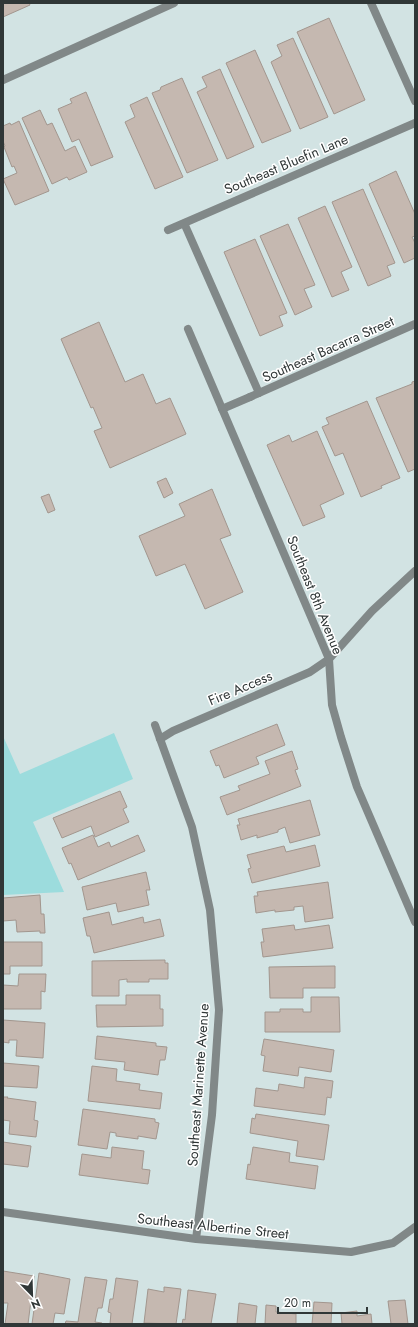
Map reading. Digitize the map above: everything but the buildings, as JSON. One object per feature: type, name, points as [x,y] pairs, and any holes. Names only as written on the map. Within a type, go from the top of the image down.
[{"type":"street","points":[[3,80],[174,3]]},
{"type":"street","points":[[371,3],[381,21],[415,101]]},
{"type":"street","name":"Southeast Bluefin Lane","points":[[168,230],[415,123]]},
{"type":"street","points":[[184,223],[259,393]]},
{"type":"street","name":"Southeast Bacarra Street","points":[[222,409],[415,324]]},
{"type":"street","name":"Southeast 8th Avenue","points":[[188,329],[329,659],[332,705],[357,787],[415,922]]},
{"type":"street","name":"Fire Access","points":[[160,739],[173,731],[310,672],[329,659],[372,611],[415,571]]},
{"type":"street","name":"Southeast Marinette Avenue","points":[[155,725],[192,827],[210,910],[219,1010],[212,1115],[196,1239]]},
{"type":"street","name":"Southeast Albertine Street","points":[[3,1212],[196,1239],[350,1252],[393,1243],[415,1227]]},
{"type":"shaded area","points":[[114,733],[133,779],[33,822],[64,892],[3,895],[3,736],[20,774]]}]
